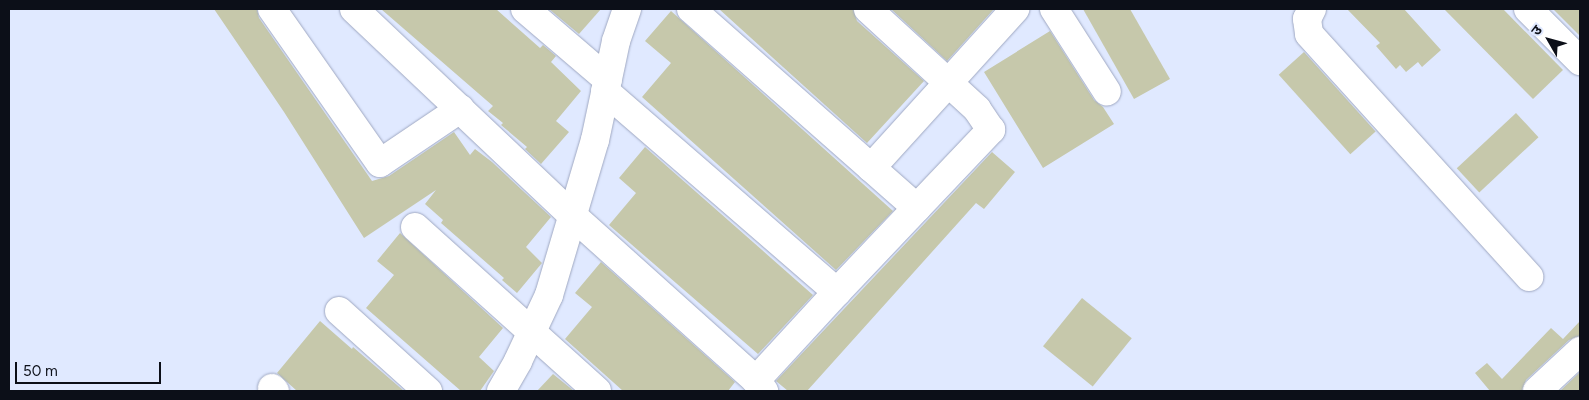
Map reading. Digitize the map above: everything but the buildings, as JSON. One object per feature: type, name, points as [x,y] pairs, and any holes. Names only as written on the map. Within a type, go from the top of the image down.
[{"type":"street","points":[[272,9],[380,163],[460,108]]},
{"type":"street","points":[[354,9],[573,216],[760,386],[837,292],[991,130],[977,109],[868,9]]},
{"type":"street","points":[[524,9],[837,292]]},
{"type":"street","points":[[501,391],[549,295],[573,216],[607,86],[616,41],[627,9]]},
{"type":"street","points":[[691,9],[917,208]]},
{"type":"street","points":[[871,168],[1015,9]]},
{"type":"street","points":[[1054,9],[1107,92]]},
{"type":"street","points":[[1312,9],[1306,19],[1308,34],[1529,278]]},
{"type":"street","points":[[1528,9],[1580,61]]},
{"type":"street","points":[[415,227],[597,391]]},
{"type":"street","points":[[339,310],[428,391]]},
{"type":"street","points":[[1537,391],[1580,351]]}]
